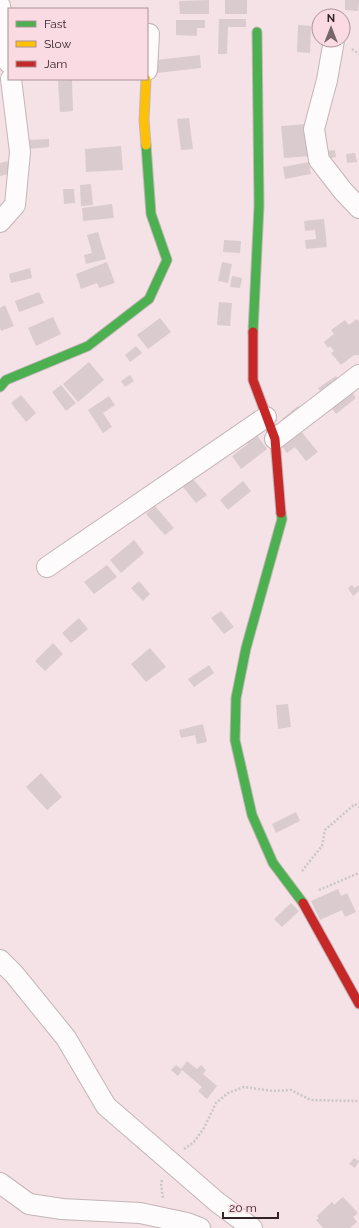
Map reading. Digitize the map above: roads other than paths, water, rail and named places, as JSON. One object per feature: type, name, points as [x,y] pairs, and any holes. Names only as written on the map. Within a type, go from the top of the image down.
[{"type":"street","points":[[0,6],[8,57]]},
{"type":"street","points":[[257,32],[259,206],[253,321],[253,380],[275,439],[282,519],[246,648],[236,698],[235,740],[252,815],[273,863],[300,899],[359,1004]]},
{"type":"street","points":[[148,52],[149,34]]},
{"type":"street","points":[[333,48],[327,80],[314,130],[319,160],[359,208]]},
{"type":"street","points":[[0,222],[15,205],[20,152],[11,80]]},
{"type":"street","points":[[0,387],[6,380],[88,346],[148,300],[167,260],[151,214],[144,120],[146,80]]},
{"type":"street","points":[[275,439],[359,376]]},
{"type":"street","points":[[47,567],[266,417]]},
{"type":"street","points":[[0,960],[14,974],[66,1038],[106,1106],[217,1202],[252,1228]]},
{"type":"street","points":[[0,1183],[29,1204],[62,1209],[140,1212],[187,1223],[200,1228]]}]
